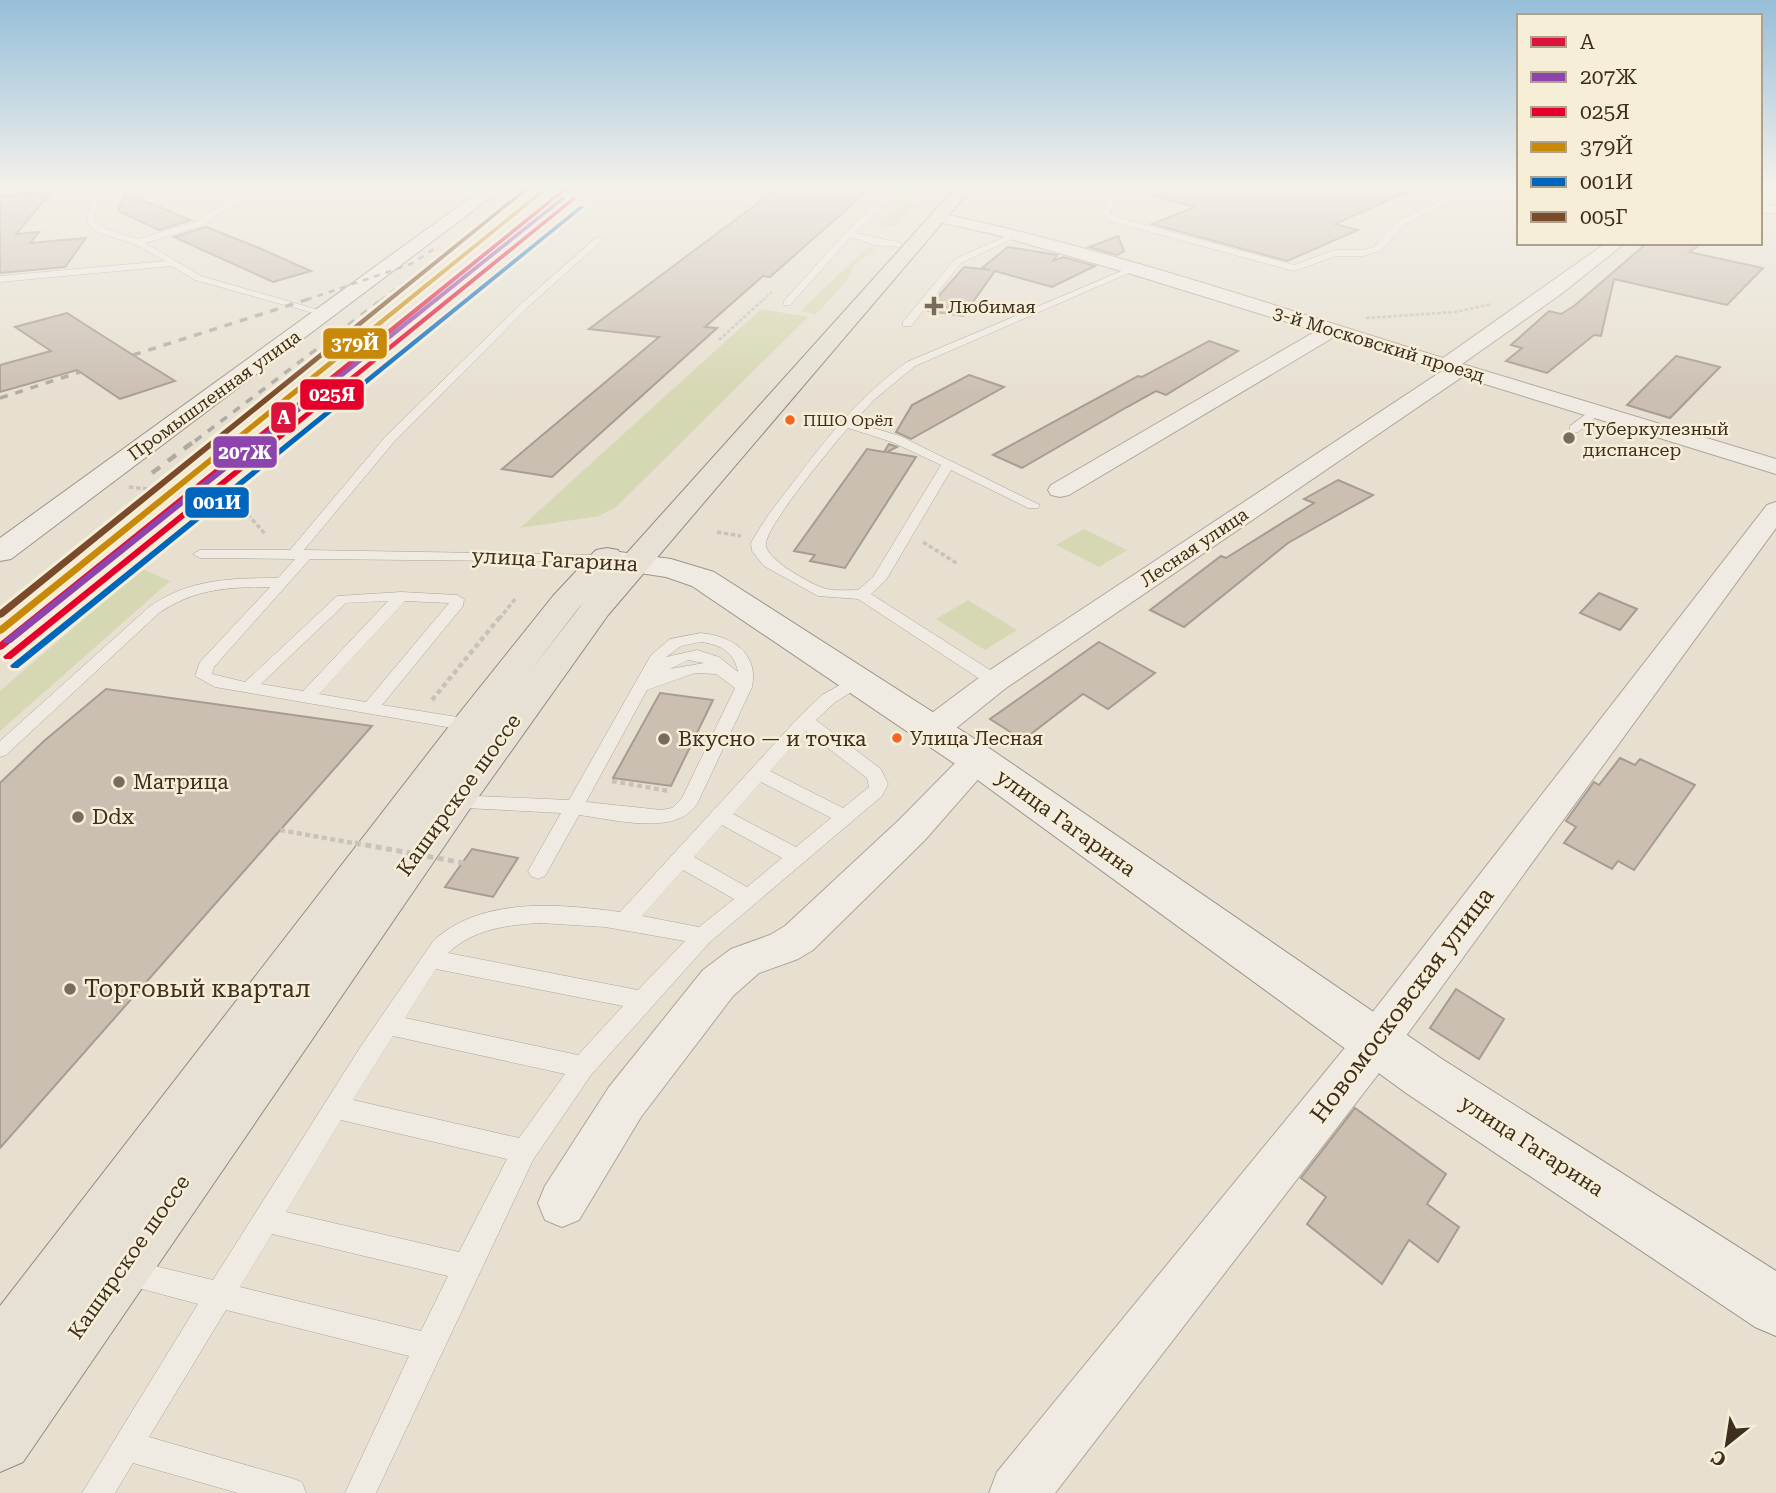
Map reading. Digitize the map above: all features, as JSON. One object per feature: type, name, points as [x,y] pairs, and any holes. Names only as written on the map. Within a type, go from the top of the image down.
[{"type":"main road","name":"Каширское шоссе","points":[[0,1439],[453,802],[596,608],[626,545],[874,258]]},
{"type":"main road","name":"Каширское шоссе","points":[[0,1357],[470,725],[565,603],[626,545],[889,258]]},
{"type":"street","name":"Промышленная улица","points":[[0,552],[400,258]]},
{"type":"street","name":"3-й Московский проезд","points":[[1093,258],[1776,467]]},
{"type":"street","name":"Лесная улица","points":[[933,729],[995,681],[1452,368],[1598,258]]},
{"type":"street","points":[[1060,490],[1333,329]]},
{"type":"street","name":"Новомосковская улица","points":[[1018,1493],[1375,1043],[1776,510]]},
{"type":"street","name":"улица Гагарина","points":[[626,545],[698,576],[933,729],[1375,1043],[1776,1306]]},
{"type":"street","points":[[562,1203],[625,1102],[718,983],[745,961],[784,947],[799,938],[912,830],[978,760]]},
{"type":"lane","points":[[165,258],[198,278],[324,313]]},
{"type":"lane","points":[[470,725],[215,682],[206,679],[202,673],[281,582],[389,440],[526,304],[579,258]]},
{"type":"lane","points":[[787,303],[828,258]]},
{"type":"lane","points":[[906,324],[958,261],[966,258]]},
{"type":"lane","points":[[1256,258],[1294,268],[1322,258]]},
{"type":"lane","points":[[0,279],[174,263]]},
{"type":"lane","points":[[995,681],[862,595],[831,595],[814,590],[769,563],[758,547],[761,535],[873,392],[889,378],[911,364],[1134,269]]},
{"type":"lane","points":[[1574,429],[1597,411]]},
{"type":"lane","points":[[847,425],[887,436],[1033,505]]},
{"type":"lane","points":[[862,595],[875,585],[948,464]]},
{"type":"lane","name":"улица Гагарина","points":[[200,554],[300,554],[626,545]]},
{"type":"lane","points":[[0,751],[167,600],[206,585],[281,582]]},
{"type":"lane","points":[[248,688],[338,600],[355,596],[401,596],[449,597],[458,602],[369,709]]},
{"type":"lane","points":[[306,698],[401,596]]},
{"type":"lane","points":[[453,802],[574,807],[655,817],[678,813],[689,802],[744,687],[747,673],[740,654],[728,644],[706,638],[688,639],[668,647],[660,655],[642,686],[574,807],[538,871]]},
{"type":"lane","points":[[642,686],[695,669],[725,670],[744,687]]},
{"type":"lane","points":[[625,921],[805,721],[828,699],[858,680]]},
{"type":"lane","points":[[360,1493],[466,1267],[524,1151],[583,1067],[703,936],[876,791],[879,780],[875,774],[805,721]]},
{"type":"lane","points":[[758,773],[844,817]]},
{"type":"lane","points":[[719,815],[797,857]]},
{"type":"lane","points":[[680,859],[748,897]]},
{"type":"lane","points":[[97,1493],[388,1025],[432,959],[446,943],[459,933],[512,918],[552,914],[625,921],[703,936]]},
{"type":"lane","points":[[432,959],[642,1000]]},
{"type":"lane","points":[[388,1025],[583,1067]]},
{"type":"lane","points":[[337,1108],[524,1151]]},
{"type":"lane","points":[[266,1220],[466,1267]]},
{"type":"lane","points":[[120,1270],[428,1347]]},
{"type":"lane","points":[[127,1446],[291,1493]]},
{"type":"path","points":[[1362,318],[1455,312],[1492,304]]},
{"type":"path","points":[[128,486],[172,494],[211,495],[234,499],[260,531],[300,554]]},
{"type":"path","points":[[908,533],[958,564]]},
{"type":"path","points":[[427,706],[516,597]]},
{"type":"path","points":[[607,776],[617,783],[677,792]]},
{"type":"path","points":[[280,830],[464,863]]},
{"type":"green space","points":[[856,258],[865,258],[855,264],[845,283],[816,314],[801,311]]},
{"type":"green space","points":[[761,309],[808,317],[616,507],[599,516],[520,528]]},
{"type":"green space","points":[[1084,529],[1127,550],[1099,567],[1056,545]]},
{"type":"green space","points":[[142,569],[170,581],[0,731],[0,691]]},
{"type":"green space","points":[[968,600],[1017,630],[985,650],[936,619]]},
{"type":"building","points":[[0,258],[72,258],[65,267],[0,273]]},
{"type":"building","points":[[219,258],[281,258],[311,271],[273,282]]},
{"type":"building","points":[[685,258],[792,258],[770,277],[763,276],[705,327],[717,328],[552,477],[502,469],[659,337],[589,329]]},
{"type":"building","points":[[995,258],[1055,258],[1053,261],[1065,258],[1095,266],[1052,287],[995,271],[963,316],[929,311],[931,309],[928,308],[964,267],[990,270],[982,268]]},
{"type":"building","points":[[1275,258],[1295,258],[1287,261]]},
{"type":"building","points":[[1630,258],[1715,258],[1763,268],[1727,305],[1614,279],[1601,336],[1594,335],[1547,373],[1506,361],[1522,348],[1511,345],[1549,311],[1561,314]]},
{"type":"building","points":[[67,313],[175,381],[120,399],[77,370],[0,392],[0,365],[51,351],[15,327]]},
{"type":"building","points":[[1209,341],[1238,351],[1166,395],[1156,391],[1022,468],[993,455],[1138,376],[1142,377]]},
{"type":"building","points":[[1676,356],[1720,367],[1670,418],[1627,405]]},
{"type":"building","points":[[969,375],[1004,387],[911,439],[896,432],[912,405]]},
{"type":"building","points":[[889,444],[897,447],[887,452],[916,457],[845,568],[810,561],[815,555],[794,551],[867,449],[884,452]]},
{"type":"building","points":[[1338,480],[1373,495],[1288,543],[1184,627],[1150,610],[1221,556],[1226,558],[1314,503],[1304,499]]},
{"type":"building","points":[[1599,593],[1637,609],[1620,630],[1580,613]]},
{"type":"building","points":[[1099,642],[1155,673],[1108,709],[1083,694],[1023,740],[990,719]]},
{"type":"building","name":"Торговый квартал","points":[[106,689],[372,726],[0,1148],[0,783],[44,741]]},
{"type":"building","name":"Вкусно — и точка","points":[[660,693],[713,700],[671,786],[613,778]]},
{"type":"building","points":[[1620,758],[1635,765],[1640,759],[1695,785],[1634,870],[1618,861],[1612,869],[1564,843],[1576,827],[1566,821],[1594,782],[1599,785]]},
{"type":"building","points":[[472,849],[518,858],[493,897],[445,887]]},
{"type":"building","points":[[1456,989],[1504,1019],[1479,1059],[1430,1028]]},
{"type":"building","points":[[1355,1108],[1446,1174],[1427,1204],[1459,1227],[1438,1262],[1409,1240],[1382,1284],[1307,1224],[1326,1197],[1301,1178]]},
{"type":"railway","points":[[310,299],[411,264],[421,258]]},
{"type":"railway","points":[[381,300],[437,258]]},
{"type":"railway","points":[[195,441],[384,298]]},
{"type":"railway","points":[[133,355],[310,299]]},
{"type":"railway","points":[[0,398],[80,372]]},
{"type":"railway","points":[[152,473],[197,439]]},
{"type":"transit line","name":"005Г","points":[[0,615],[442,258]]},
{"type":"transit line","name":"379Й","points":[[0,631],[461,258]]},
{"type":"transit line","name":"A","points":[[0,647],[481,258]]},
{"type":"transit line","name":"207Ж","points":[[8,641],[489,258]]},
{"type":"transit line","name":"025Я","points":[[8,657],[501,258]]},
{"type":"transit line","name":"001И","points":[[15,666],[519,258]]},
{"type":"place","name":"Любимая","points":[[934,306]]},
{"type":"place","name":"ПШО Орёл","points":[[790,420]]},
{"type":"place","name":"Туберкулезный диспансер","points":[[1569,438]]},
{"type":"place","name":"Улица Лесная","points":[[897,738]]},
{"type":"place","name":"Вкусно — и точка","points":[[664,739]]},
{"type":"place","name":"Матрица","points":[[119,782]]},
{"type":"place","name":"Ddx","points":[[78,817]]},
{"type":"place","name":"Торговый квартал","points":[[70,989]]}]
